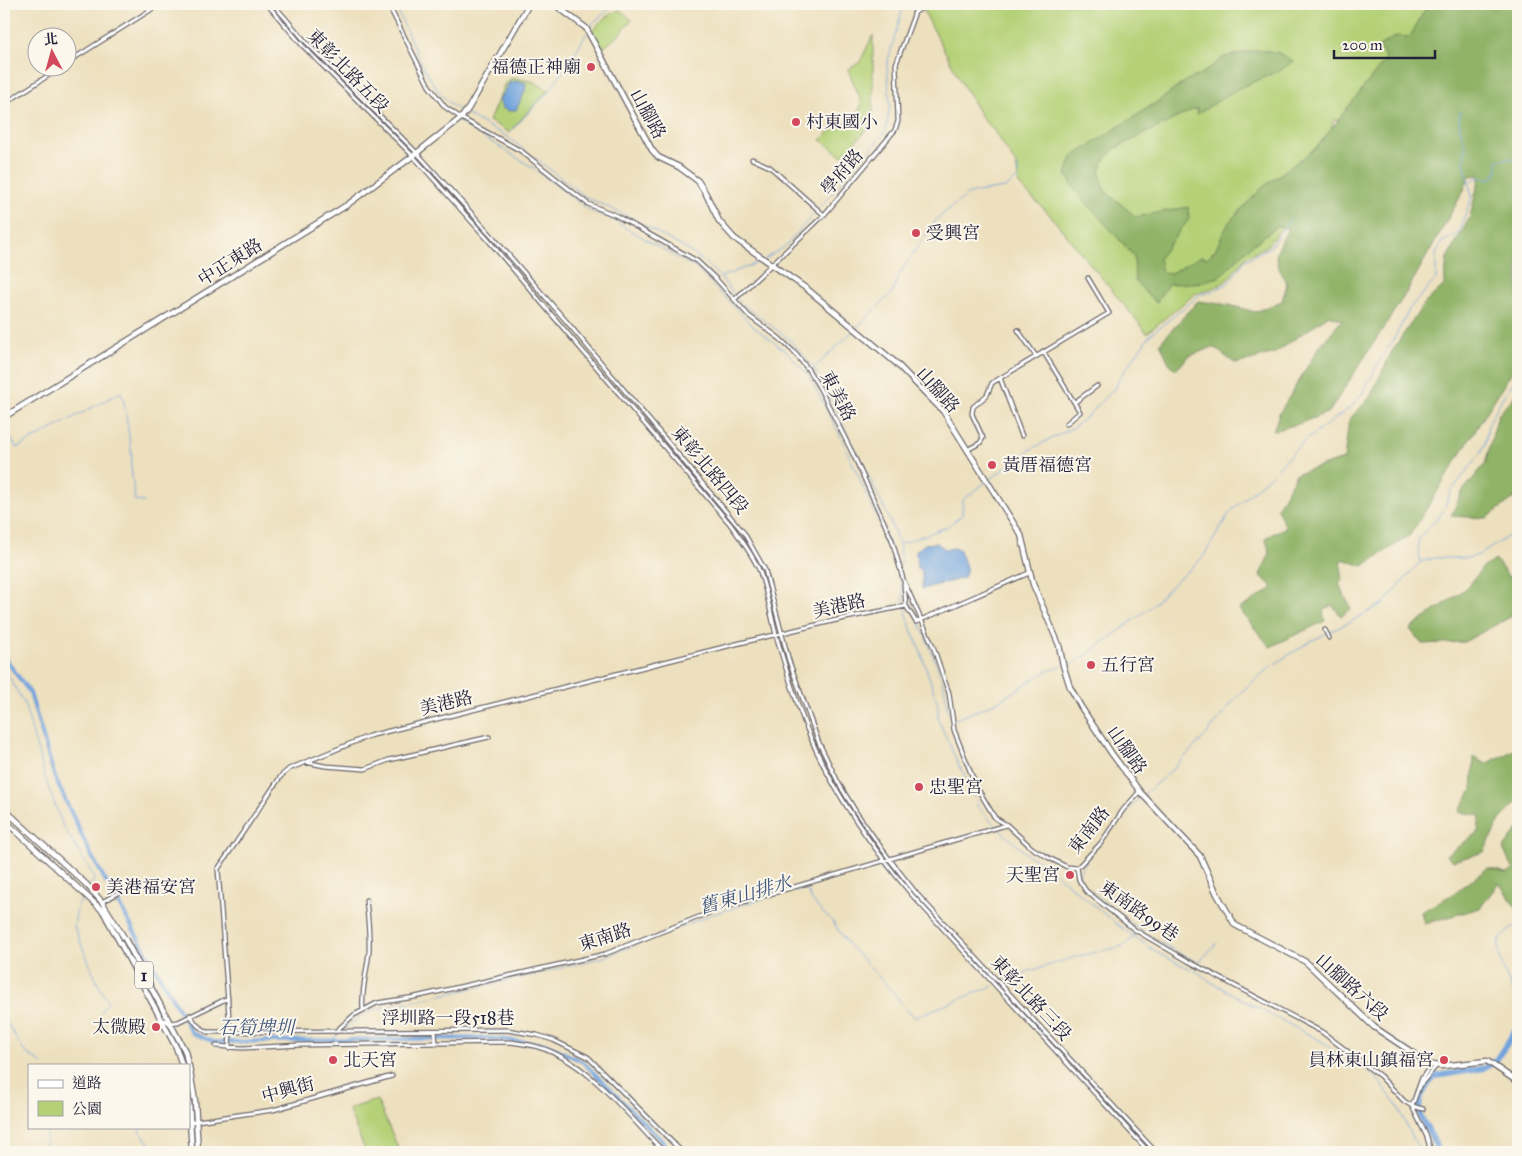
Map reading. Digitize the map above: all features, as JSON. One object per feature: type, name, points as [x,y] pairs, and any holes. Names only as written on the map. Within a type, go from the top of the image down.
[{"type":"main road","name":"中正東路","points":[[4,416],[347,205],[461,118],[529,4]]},
{"type":"main road","name":"山腳路","points":[[554,4],[587,30],[652,150],[658,157],[698,180],[722,226],[734,238],[807,289],[896,363],[942,411],[1021,535],[1029,573],[1060,645],[1070,687],[1112,754],[1146,798]]},
{"type":"main road","name":"山腳路六段","points":[[1146,798],[1184,837],[1201,858],[1217,894],[1235,924],[1306,962],[1374,1027],[1434,1066]]},
{"type":"main road","name":"1","points":[[4,810],[87,885],[102,902],[125,939],[168,1023],[185,1050],[189,1064]]},
{"type":"main road","name":"1","points":[[4,820],[103,911],[176,1047],[182,1064]]},
{"type":"main road","points":[[1434,1066],[1487,1061],[1518,1082]]},
{"type":"main road","name":"1","points":[[190,1071],[195,1101],[198,1152]]},
{"type":"main road","points":[[190,1122],[192,1152]]},
{"type":"street","points":[[78,56],[160,4]]},
{"type":"street","name":"東彰北路五段","points":[[267,4],[302,45],[415,154]]},
{"type":"street","name":"東彰北路五段","points":[[273,4],[306,42],[415,154]]},
{"type":"street","name":"東美路","points":[[388,4],[429,86],[446,107],[461,118],[521,150],[588,204],[615,214],[697,261],[716,278],[749,316],[793,351],[816,382],[853,454],[892,540],[903,579]]},
{"type":"street","name":"學府路","points":[[735,299],[824,215],[895,130],[898,121],[896,64],[918,4]]},
{"type":"street","points":[[914,13],[928,4]]},
{"type":"street","points":[[4,104],[44,78]]},
{"type":"street","name":"東彰北路四段","points":[[415,154],[567,322],[744,533],[765,570],[789,660],[826,759],[856,812],[890,860]]},
{"type":"street","name":"東彰北路四段","points":[[415,154],[656,435],[747,547],[760,572],[776,635],[806,728],[816,751],[851,813],[884,862]]},
{"type":"street","points":[[752,159],[770,167],[824,215]]},
{"type":"street","points":[[967,450],[980,443],[983,438],[972,417],[973,407],[987,395],[992,383],[1109,313],[1088,278]]},
{"type":"street","points":[[1018,330],[1036,356]]},
{"type":"street","points":[[1043,351],[1075,402],[1080,414],[1066,424]]},
{"type":"street","points":[[1000,378],[1022,436]]},
{"type":"street","points":[[1075,402],[1097,386]]},
{"type":"street","points":[[656,435],[660,431]]},
{"type":"street","points":[[903,579],[905,606],[916,622],[1029,573]]},
{"type":"street","name":"東南路","points":[[903,579],[933,646],[945,682],[954,730],[976,786],[995,818],[1007,825],[1032,848],[1061,864],[1076,868],[1101,843],[1123,810],[1140,792]]},
{"type":"street","name":"美港路","points":[[229,1048],[228,998],[218,868],[281,776],[289,769],[369,736],[776,635],[905,606]]},
{"type":"street","points":[[1325,630],[1329,638]]},
{"type":"street","points":[[305,762],[325,766],[365,769],[389,760],[489,737]]},
{"type":"street","name":"東南路","points":[[334,1032],[354,1014],[377,1004],[605,954],[719,909],[1007,825]]},
{"type":"street","name":"東彰北路三段","points":[[890,860],[916,893],[972,955],[1156,1152]]},
{"type":"street","name":"東彰北路三段","points":[[884,862],[912,895],[1149,1152]]},
{"type":"street","name":"東南路99巷","points":[[1076,868],[1079,880],[1086,891],[1150,940],[1322,1032],[1380,1076],[1404,1101],[1412,1106]]},
{"type":"street","points":[[102,902],[120,892]]},
{"type":"street","points":[[363,1010],[363,980],[369,954],[370,939],[366,900]]},
{"type":"street","points":[[160,1018],[168,1023],[181,1021],[228,998]]},
{"type":"street","name":"浮圳路一段518巷","points":[[189,1016],[207,1032],[507,1030],[537,1035],[564,1044],[588,1057],[682,1152]]},
{"type":"street","points":[[435,1031],[436,1044]]},
{"type":"street","points":[[216,1046],[229,1048],[336,1044],[511,1042],[538,1047],[582,1069],[600,1085],[664,1152]]},
{"type":"street","points":[[1431,1152],[1427,1137],[1412,1106],[1422,1078],[1434,1066]]},
{"type":"street","name":"中興街","points":[[190,1122],[273,1110],[392,1076]]},
{"type":"street","points":[[1412,1106],[1423,1109]]},
{"type":"green space","points":[[920,4],[1442,4],[1343,117],[1333,121],[1329,146],[1290,217],[1267,246],[1247,256],[1227,280],[1216,287],[1195,294],[1147,333],[1049,214],[1019,185],[1016,164],[992,128],[984,121]]},
{"type":"green space","points":[[1433,4],[1518,4],[1518,362],[1410,535],[1363,566],[1343,559],[1341,566],[1343,580],[1339,584],[1351,609],[1341,616],[1332,605],[1323,611],[1325,621],[1270,647],[1239,609],[1273,588],[1260,575],[1270,553],[1265,538],[1286,527],[1277,509],[1296,474],[1344,459],[1349,420],[1370,397],[1392,351],[1424,304],[1444,285],[1447,258],[1470,217],[1480,175],[1469,176],[1464,190],[1406,293],[1329,412],[1273,431],[1279,414],[1319,347],[1342,320],[1329,315],[1275,353],[1236,364],[1213,347],[1189,356],[1176,370],[1169,363],[1160,343],[1198,301],[1229,305],[1255,312],[1282,301],[1287,283],[1278,266],[1276,256],[1288,228],[1278,226],[1252,245],[1219,277],[1197,283],[1168,284],[1156,303],[1135,281],[1134,256],[1075,190],[1066,174],[1072,157],[1160,100],[1187,80],[1200,75],[1224,57],[1257,50],[1277,52],[1293,61],[1281,70],[1235,90],[1196,115],[1197,108],[1114,149],[1103,162],[1100,173],[1104,190],[1136,217],[1188,207],[1189,219],[1159,258],[1162,272],[1169,274],[1201,256],[1207,258],[1215,250],[1229,222],[1263,187],[1316,148],[1386,59],[1379,46],[1397,36],[1410,37],[1424,11]]},
{"type":"green space","points":[[620,10],[632,20],[619,35],[601,50],[592,31],[612,13]]},
{"type":"green space","points":[[873,35],[873,115],[871,125],[842,156],[821,140],[826,134],[849,120],[859,110],[862,103],[848,70],[860,62]]},
{"type":"green space","points":[[512,78],[532,81],[549,90],[509,132],[489,121],[505,83]]},
{"type":"green space","points":[[1518,392],[1518,495],[1487,518],[1451,516],[1462,492],[1485,464],[1498,415]]},
{"type":"green space","points":[[1496,560],[1515,585],[1518,583],[1518,618],[1512,616],[1464,642],[1422,644],[1410,629],[1468,587],[1483,567]]},
{"type":"green space","points":[[1518,748],[1518,800],[1500,820],[1484,852],[1453,861],[1447,855],[1478,832],[1480,815],[1459,812],[1472,790],[1474,757],[1486,764]]},
{"type":"green space","points":[[1518,829],[1518,910],[1499,883],[1480,908],[1424,924],[1421,912],[1451,895],[1488,868],[1506,873],[1514,870],[1503,849]]},
{"type":"green space","points":[[377,1100],[400,1152],[362,1152],[365,1150],[348,1109]]},
{"type":"water","points":[[518,81],[526,83],[525,91],[516,110],[509,111],[502,108],[499,100],[509,83]]},
{"type":"water","points":[[937,543],[945,549],[956,548],[960,550],[966,567],[966,574],[964,578],[922,589],[922,571],[917,568],[916,551],[925,544]]},
{"type":"waterway","points":[[394,4],[430,78],[439,92],[462,112]]},
{"type":"waterway","points":[[589,29],[592,24],[615,4]]},
{"type":"waterway","points":[[819,208],[886,131],[890,105],[887,64],[904,4]]},
{"type":"waterway","points":[[507,135],[550,90],[587,33]]},
{"type":"waterway","points":[[1066,666],[1084,657],[1151,607],[1203,557],[1230,512],[1271,475],[1303,442],[1351,407],[1362,394],[1410,308],[1436,279],[1436,253],[1442,242],[1459,233],[1472,197],[1464,161],[1466,146],[1460,129],[1460,111]]},
{"type":"waterway","points":[[466,114],[506,136],[586,197],[633,219],[702,260],[720,277],[743,305],[789,339],[814,368],[855,448],[888,516],[899,544],[901,565]]},
{"type":"waterway","points":[[461,123],[532,167],[590,211],[607,217],[697,269],[754,327],[786,351],[809,376],[839,433],[887,540],[902,584],[904,604]]},
{"type":"waterway","points":[[1470,183],[1477,177],[1489,179],[1495,176],[1497,160],[1518,158]]},
{"type":"waterway","points":[[856,328],[892,293],[899,275],[937,219],[967,195],[1005,188],[1019,177],[1017,166]]},
{"type":"waterway","points":[[765,259],[786,246],[816,211]]},
{"type":"waterway","points":[[989,480],[1031,449],[1074,427],[1089,415],[1115,389],[1120,377],[1150,335],[1201,294],[1211,292],[1228,283],[1245,260],[1270,247],[1290,219]]},
{"type":"waterway","points":[[721,277],[762,261]]},
{"type":"waterway","points":[[814,368],[853,331]]},
{"type":"waterway","points":[[1420,561],[1419,538],[1442,513],[1451,491],[1481,453],[1486,440],[1488,425],[1504,395],[1518,376]]},
{"type":"waterway","points":[[4,428],[17,448],[121,392],[132,457],[131,467],[135,501],[144,502]]},
{"type":"waterway","points":[[900,544],[947,527],[962,515],[963,500],[986,482]]},
{"type":"waterway","points":[[1112,830],[1134,803],[1172,770],[1206,735],[1239,694],[1270,667],[1309,642],[1384,603],[1420,562],[1435,558],[1469,558],[1481,554],[1518,530]]},
{"type":"waterway","points":[[906,593],[939,671],[951,717]]},
{"type":"waterway","points":[[905,607],[938,705],[938,719],[960,768],[973,789],[978,807],[996,826]]},
{"type":"waterway","name":"石筍埤圳","points":[[4,657],[30,693],[55,778],[91,855],[192,1033],[214,1042],[485,1038],[546,1044],[583,1062],[673,1152]]},
{"type":"waterway","points":[[954,720],[997,702],[1047,671],[1062,667]]},
{"type":"waterway","points":[[4,668],[24,703],[47,784],[63,826],[95,878],[85,893]]},
{"type":"waterway","points":[[999,829],[1029,856],[1042,862],[1119,926],[1161,955],[1199,973],[1211,982],[1323,1042],[1332,1050],[1371,1073],[1397,1105],[1412,1138],[1422,1152]]},
{"type":"waterway","points":[[1080,876],[1079,872],[1087,860]]},
{"type":"waterway","points":[[1085,886],[1153,938],[1199,962],[1217,943]]},
{"type":"waterway","name":"舊東山排水","points":[[344,1029],[365,1013],[377,1009],[520,978],[604,957],[713,914],[788,891],[807,890],[813,902],[833,922],[847,943],[895,994],[904,1008],[915,1017],[993,986]]},
{"type":"waterway","points":[[83,897],[77,907],[74,927],[98,984],[108,1002],[101,1012]]},
{"type":"waterway","points":[[1518,925],[1503,936],[1499,946],[1501,962],[1518,1003]]},
{"type":"waterway","name":"舊東山排水","points":[[1001,982],[1075,957],[1123,946],[1130,941],[1135,933]]},
{"type":"waterway","points":[[4,1018],[24,1051],[42,1064]]},
{"type":"waterway","points":[[1438,1152],[1420,1116],[1421,1096],[1429,1083],[1436,1076],[1485,1068],[1496,1060],[1518,1027]]},
{"type":"waterway","name":"舊東山排水","points":[[332,1040],[341,1032]]},
{"type":"waterway","points":[[40,1152],[46,1142],[47,1128]]},
{"type":"waterway","points":[[139,1128],[140,1132],[151,1145],[147,1152]]},
{"type":"place","name":"福德正神廟","points":[[591,67]]},
{"type":"place","name":"村東國小","points":[[796,122]]},
{"type":"place","name":"受興宮","points":[[916,233]]},
{"type":"place","name":"黃厝福德宮","points":[[992,465]]},
{"type":"place","name":"五行宮","points":[[1091,665]]},
{"type":"place","name":"忠聖宮","points":[[919,787]]},
{"type":"place","name":"天聖宮","points":[[1070,875]]},
{"type":"place","name":"美港福安宮","points":[[96,887]]},
{"type":"place","name":"太微殿","points":[[156,1027]]},
{"type":"place","name":"北天宮","points":[[333,1060]]},
{"type":"place","name":"員林東山鎮福宮","points":[[1444,1060]]}]
